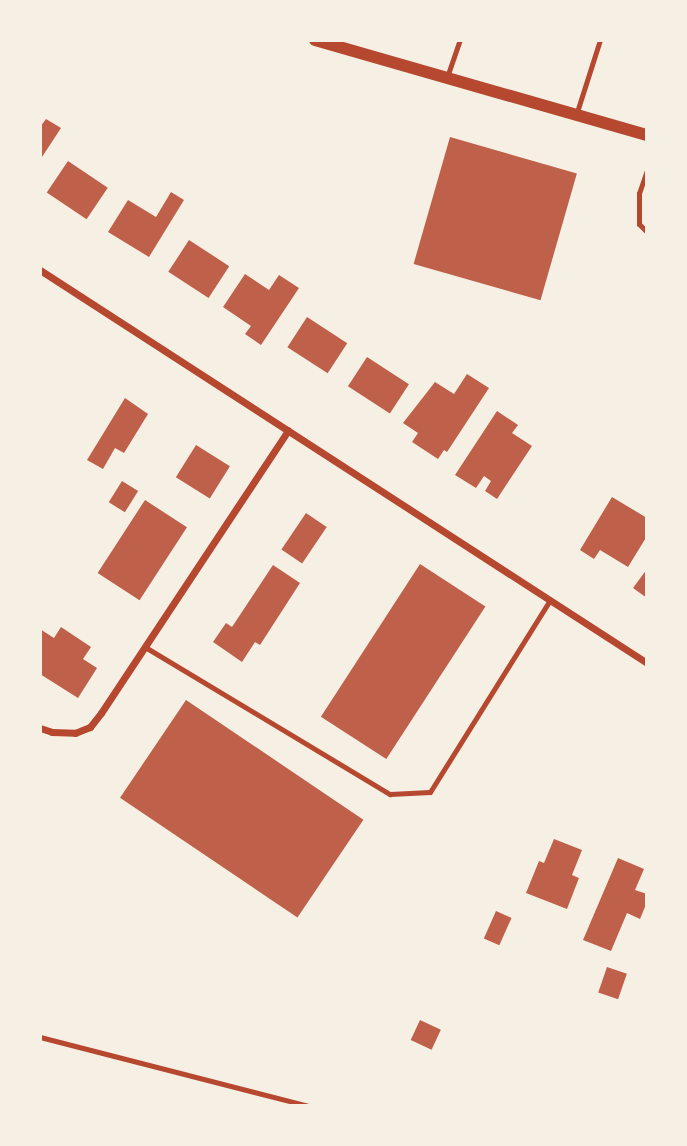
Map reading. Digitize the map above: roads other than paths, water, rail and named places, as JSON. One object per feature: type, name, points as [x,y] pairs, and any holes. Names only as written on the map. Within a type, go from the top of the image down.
[{"type":"street","points":[[316,40],[647,135]]},
{"type":"street","points":[[40,270],[647,663]]},
{"type":"street","points":[[40,728],[75,733],[90,727],[288,430]]},
{"type":"lane","points":[[447,78],[460,40]]},
{"type":"lane","points":[[576,115],[600,40]]},
{"type":"lane","points":[[647,170],[639,193],[639,223],[647,232]]},
{"type":"lane","points":[[145,647],[390,794],[430,792],[550,600]]},
{"type":"lane","points":[[40,1037],[308,1106]]}]
